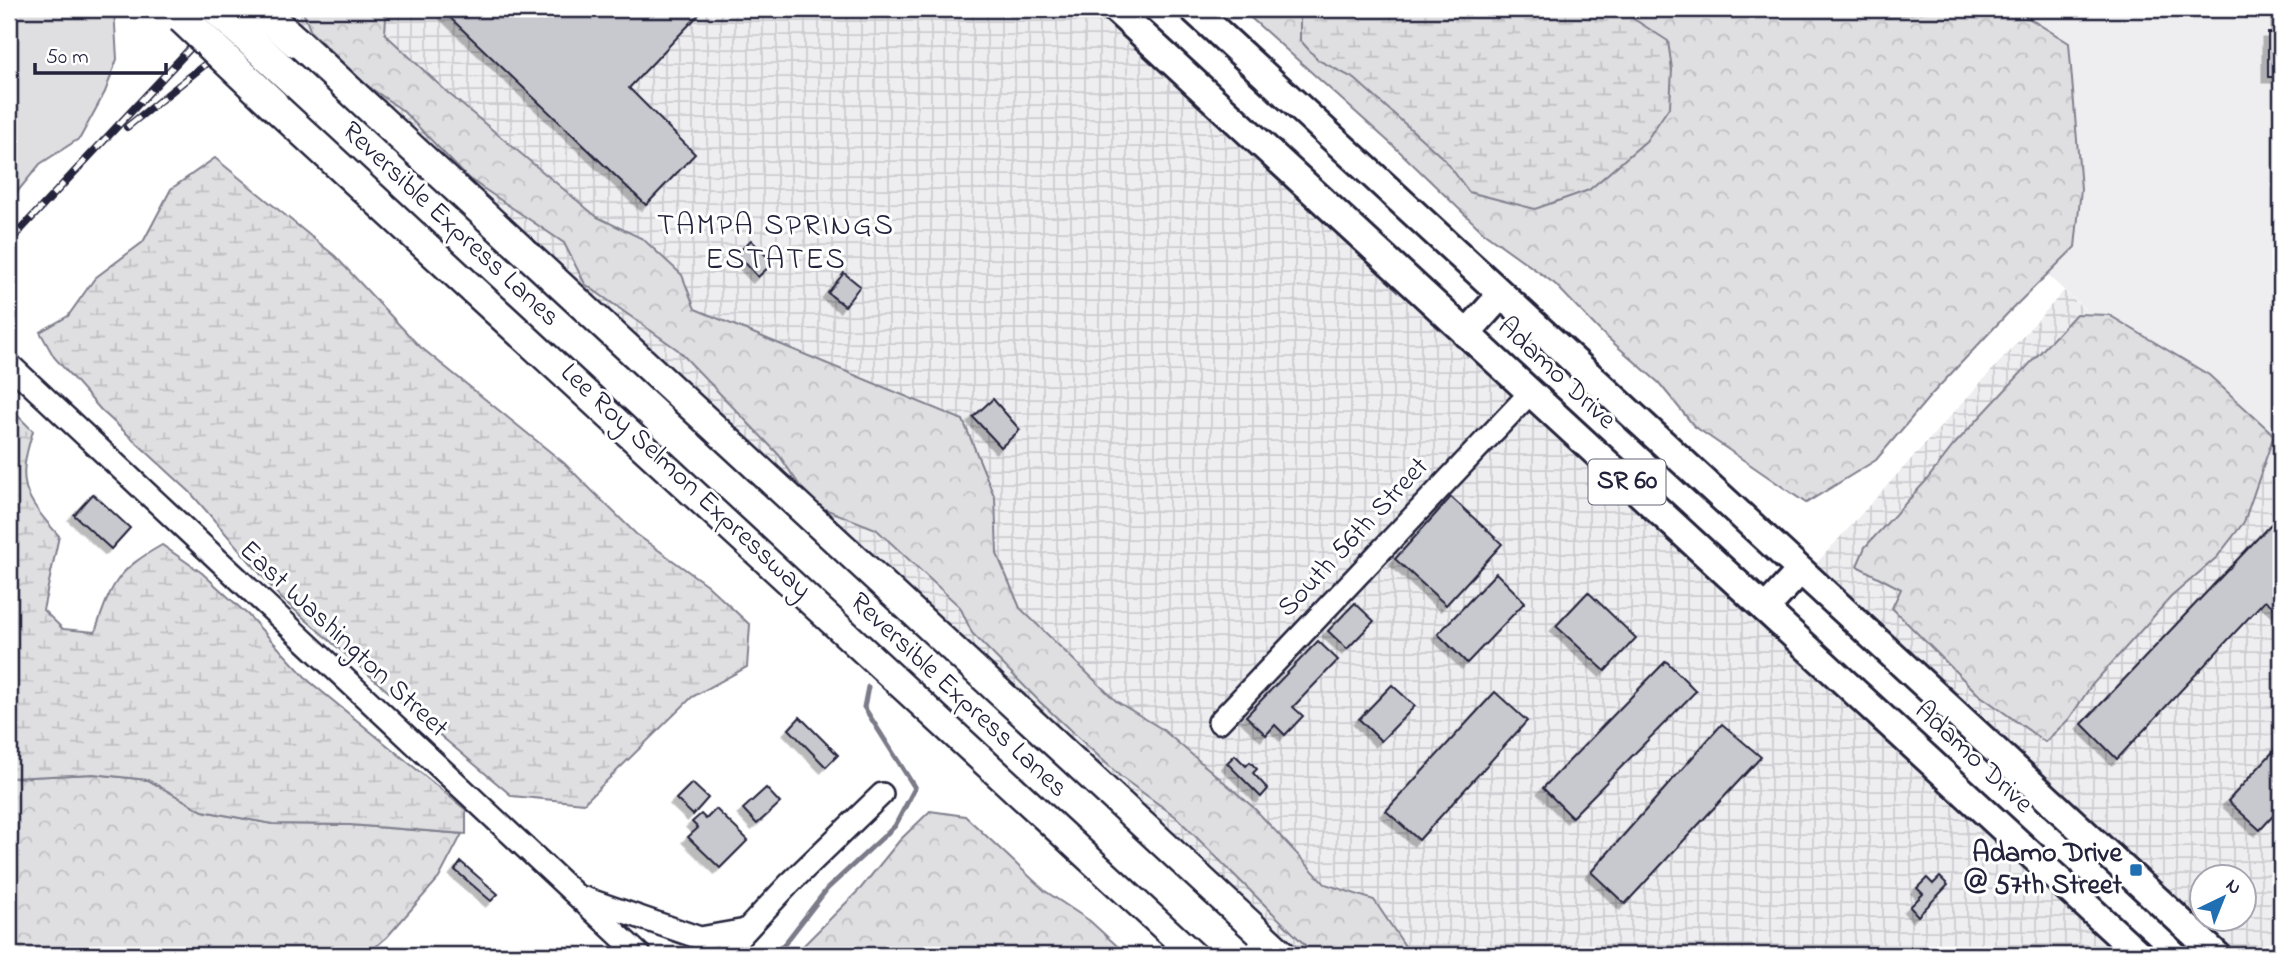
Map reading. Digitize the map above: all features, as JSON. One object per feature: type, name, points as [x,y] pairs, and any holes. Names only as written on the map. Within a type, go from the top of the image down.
[{"type":"highway","name":"Reversible Express Lanes","points":[[216,9],[1238,955]]},
{"type":"highway","name":"Lee Roy Selmon Expressway","points":[[260,9],[1281,955]]},
{"type":"highway","name":"Lee Roy Selmon Expressway","points":[[175,12],[1197,955]]},
{"type":"main road","name":"Adamo Drive","points":[[1115,9],[2140,955]]},
{"type":"main road","name":"Adamo Drive","points":[[1193,9],[2217,955]]},
{"type":"main road","points":[[1466,334],[1501,295]]},
{"type":"main road","points":[[1765,609],[1800,571]]},
{"type":"street","name":"East Washington Street","points":[[9,364],[640,955]]},
{"type":"street","name":"South 56th Street","points":[[1219,722],[1530,393]]},
{"type":"street","points":[[723,955],[882,794]]},
{"type":"street","points":[[573,893],[700,938],[746,930]]},
{"type":"shaded area","points":[[271,9],[1103,9],[2127,955],[1286,955]]},
{"type":"shaded area","points":[[2008,9],[2281,9],[2281,489],[2031,260]]},
{"type":"shaded area","points":[[2064,291],[2281,489],[2281,955],[2225,955],[2199,932],[2258,932],[2258,862],[2188,862],[2188,922],[1804,577]]},
{"type":"green space","points":[[9,9],[114,9],[117,59],[105,92],[80,138],[40,164],[9,202]]},
{"type":"green space","points":[[306,9],[375,9],[386,17],[385,34],[448,93],[597,217],[643,239],[682,275],[695,309],[963,420],[995,498],[997,554],[1020,608],[1116,701],[1162,729],[1253,807],[1325,884],[1374,900],[1411,955],[1315,955],[1175,816],[1121,777],[1040,702],[972,633],[960,607],[876,529],[812,504],[779,455],[678,350],[585,284],[564,243],[468,178],[402,110],[365,84],[311,32],[303,12]]},
{"type":"green space","points":[[1241,9],[1880,9],[1889,17],[1943,9],[2014,9],[2069,43],[2081,189],[2075,247],[1931,395],[1876,460],[1806,503],[1694,426],[1659,383],[1601,332],[1555,284],[1483,232],[1399,151]]},
{"type":"green space","points":[[1300,9],[1618,9],[1668,41],[1672,69],[1670,106],[1646,141],[1589,190],[1535,209],[1469,192],[1445,160],[1355,79],[1318,60],[1300,40]]},
{"type":"green space","points":[[215,158],[335,256],[418,345],[564,463],[636,534],[707,585],[750,625],[747,667],[692,697],[584,803],[512,796],[281,598],[190,492],[101,410],[54,357],[40,332],[68,316],[95,278],[143,242],[171,189]]},
{"type":"green space","points":[[2076,314],[2109,315],[2209,375],[2274,435],[2244,522],[2217,557],[2171,597],[2091,686],[2069,719],[2045,742],[1978,694],[1892,608],[1901,589],[1857,566],[1865,547],[1925,482],[1953,446]]},
{"type":"green space","points":[[11,409],[33,431],[24,477],[30,499],[59,536],[43,610],[63,629],[95,632],[106,601],[118,580],[135,563],[162,545],[202,573],[249,616],[309,681],[466,810],[466,834],[350,825],[272,824],[203,811],[148,780],[93,774],[9,778]]},
{"type":"green space","points":[[93,774],[148,780],[203,811],[272,824],[350,825],[462,834],[439,878],[387,937],[366,955],[9,955],[9,778]]},
{"type":"green space","points":[[930,811],[965,816],[1045,891],[1090,921],[1127,955],[794,955],[861,888],[900,840]]},
{"type":"building","points":[[441,9],[704,9],[629,88],[695,154],[646,205]]},
{"type":"building","points":[[2277,9],[2281,9],[2281,77],[2268,77],[2268,33],[2277,33]]},
{"type":"building","points":[[751,240],[773,263],[758,277],[737,254]]},
{"type":"building","points":[[844,273],[860,286],[845,306],[828,293]]},
{"type":"building","points":[[993,399],[1020,430],[1001,447],[973,417]]},
{"type":"building","points":[[93,494],[130,528],[111,549],[74,515]]},
{"type":"building","points":[[1451,497],[1502,544],[1446,605],[1395,559]]},
{"type":"building","points":[[2273,522],[2281,529],[2281,613],[2265,600],[2117,759],[2082,724]]},
{"type":"building","points":[[1496,573],[1525,602],[1467,663],[1438,634]]},
{"type":"building","points":[[1588,592],[1636,638],[1605,671],[1556,626]]},
{"type":"building","points":[[1355,603],[1374,621],[1347,649],[1328,631]]},
{"type":"building","points":[[1318,641],[1338,660],[1293,707],[1303,716],[1285,735],[1275,725],[1266,735],[1246,716]]},
{"type":"building","points":[[1666,661],[1696,691],[1572,817],[1543,788]]},
{"type":"building","points":[[1392,685],[1415,706],[1381,741],[1359,719]]},
{"type":"building","points":[[1495,692],[1527,721],[1419,840],[1386,811]]},
{"type":"building","points":[[800,717],[838,755],[826,767],[789,729]]},
{"type":"building","points":[[1722,724],[1761,757],[1625,904],[1591,872]]},
{"type":"building","points":[[2281,743],[2281,807],[2260,830],[2228,801]]},
{"type":"building","points":[[1235,755],[1246,766],[1250,762],[1257,769],[1253,773],[1268,789],[1261,797],[1227,763]]},
{"type":"building","points":[[692,783],[708,798],[693,815],[676,799]]},
{"type":"building","points":[[766,788],[780,803],[757,824],[743,809]]},
{"type":"building","points":[[716,809],[748,840],[720,868],[688,837],[698,828],[692,822],[701,814],[706,819]]},
{"type":"building","points":[[461,862],[498,894],[491,901],[455,870]]},
{"type":"building","points":[[1940,877],[1948,885],[1918,916],[1910,907],[1923,894],[1917,888],[1927,878],[1933,884]]},
{"type":"waterway","points":[[771,955],[783,946],[827,889],[895,826],[915,788],[864,707],[868,687]]},
{"type":"railway","points":[[9,242],[227,9]]},
{"type":"railway","points":[[127,127],[274,9]]},
{"type":"place","name":"Adamo Drive @ 57th Street","points":[[2136,870]]},
{"type":"district","name":"TAMPA SPRINGS ESTATES","points":[[776,244]]}]
